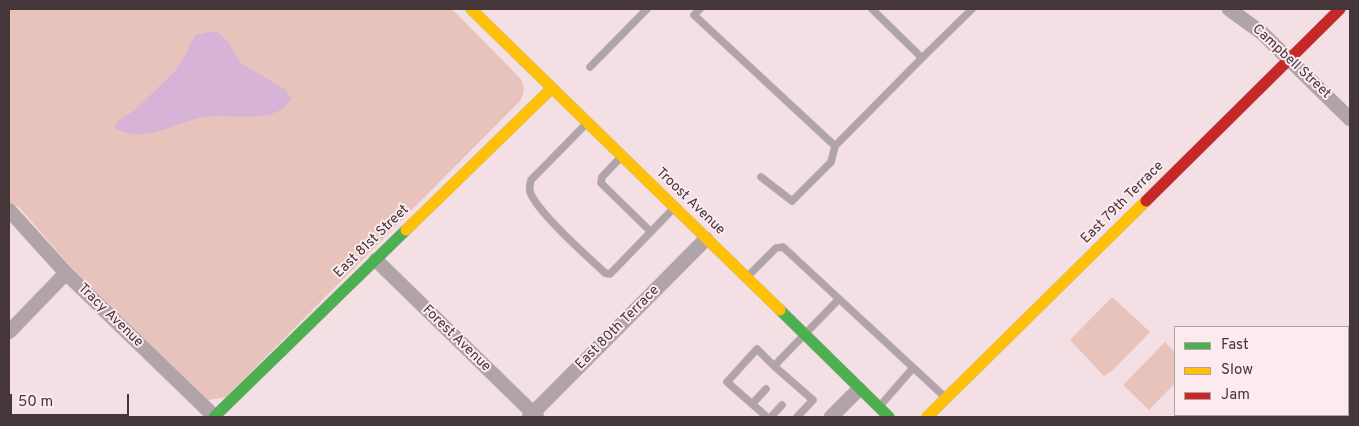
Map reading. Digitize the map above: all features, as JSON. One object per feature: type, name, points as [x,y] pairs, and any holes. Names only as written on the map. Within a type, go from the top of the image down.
[{"type":"street","name":"Troost Avenue","points":[[471,9],[889,417]]},
{"type":"street","name":"Campbell Street","points":[[1229,9],[1262,33],[1350,119]]},
{"type":"street","name":"East 79th Terrace","points":[[927,417],[1340,9]]},
{"type":"street","name":"East 81st Street","points":[[214,417],[552,88]]},
{"type":"street","name":"Tracy Avenue","points":[[9,210],[66,273],[214,417]]},
{"type":"street","name":"East 80th Terrace","points":[[533,416],[706,239]]},
{"type":"street","name":"Forest Avenue","points":[[376,260],[533,416]]},
{"type":"street","points":[[9,332],[66,273]]},
{"type":"street","points":[[831,417],[859,389]]},
{"type":"lane","points":[[590,67],[647,9]]},
{"type":"lane","points":[[700,9],[694,15],[835,146]]},
{"type":"lane","points":[[872,9],[922,58]]},
{"type":"lane","points":[[761,177],[792,201],[831,162],[835,146],[972,9]]},
{"type":"lane","points":[[587,123],[530,180],[529,190],[537,205],[605,274],[610,274],[674,208]]},
{"type":"lane","points":[[622,156],[602,177],[601,183],[651,232]]},
{"type":"lane","points":[[746,278],[776,248],[783,247],[946,398]]},
{"type":"lane","points":[[774,366],[839,300]]},
{"type":"lane","points":[[782,405],[769,417],[727,382],[757,349],[795,389],[813,400],[797,417]]},
{"type":"lane","points":[[879,408],[913,368]]},
{"type":"lane","points":[[752,404],[766,389]]},
{"type":"shaded area","points":[[9,9],[452,9],[520,78],[524,92],[520,101],[226,397],[208,400],[71,267],[18,206],[9,205]]},
{"type":"shaded area","points":[[218,32],[228,42],[241,63],[286,90],[291,99],[285,106],[275,113],[254,117],[199,118],[147,134],[125,132],[114,128],[119,120],[135,110],[175,71],[195,35]]},
{"type":"shaded area","points":[[1112,297],[1150,332],[1111,372],[1104,376],[1070,340]]},
{"type":"shaded area","points":[[1165,342],[1174,351],[1174,384],[1149,410],[1123,385]]},
{"type":"traffic: fast","points":[[214,417],[406,230]]},
{"type":"traffic: fast","points":[[780,310],[889,417]]},
{"type":"traffic: slow","points":[[471,9],[780,310]]},
{"type":"traffic: slow","points":[[406,230],[552,88]]},
{"type":"traffic: slow","points":[[927,417],[1146,201]]},
{"type":"traffic: jam","points":[[1146,201],[1340,9]]}]
